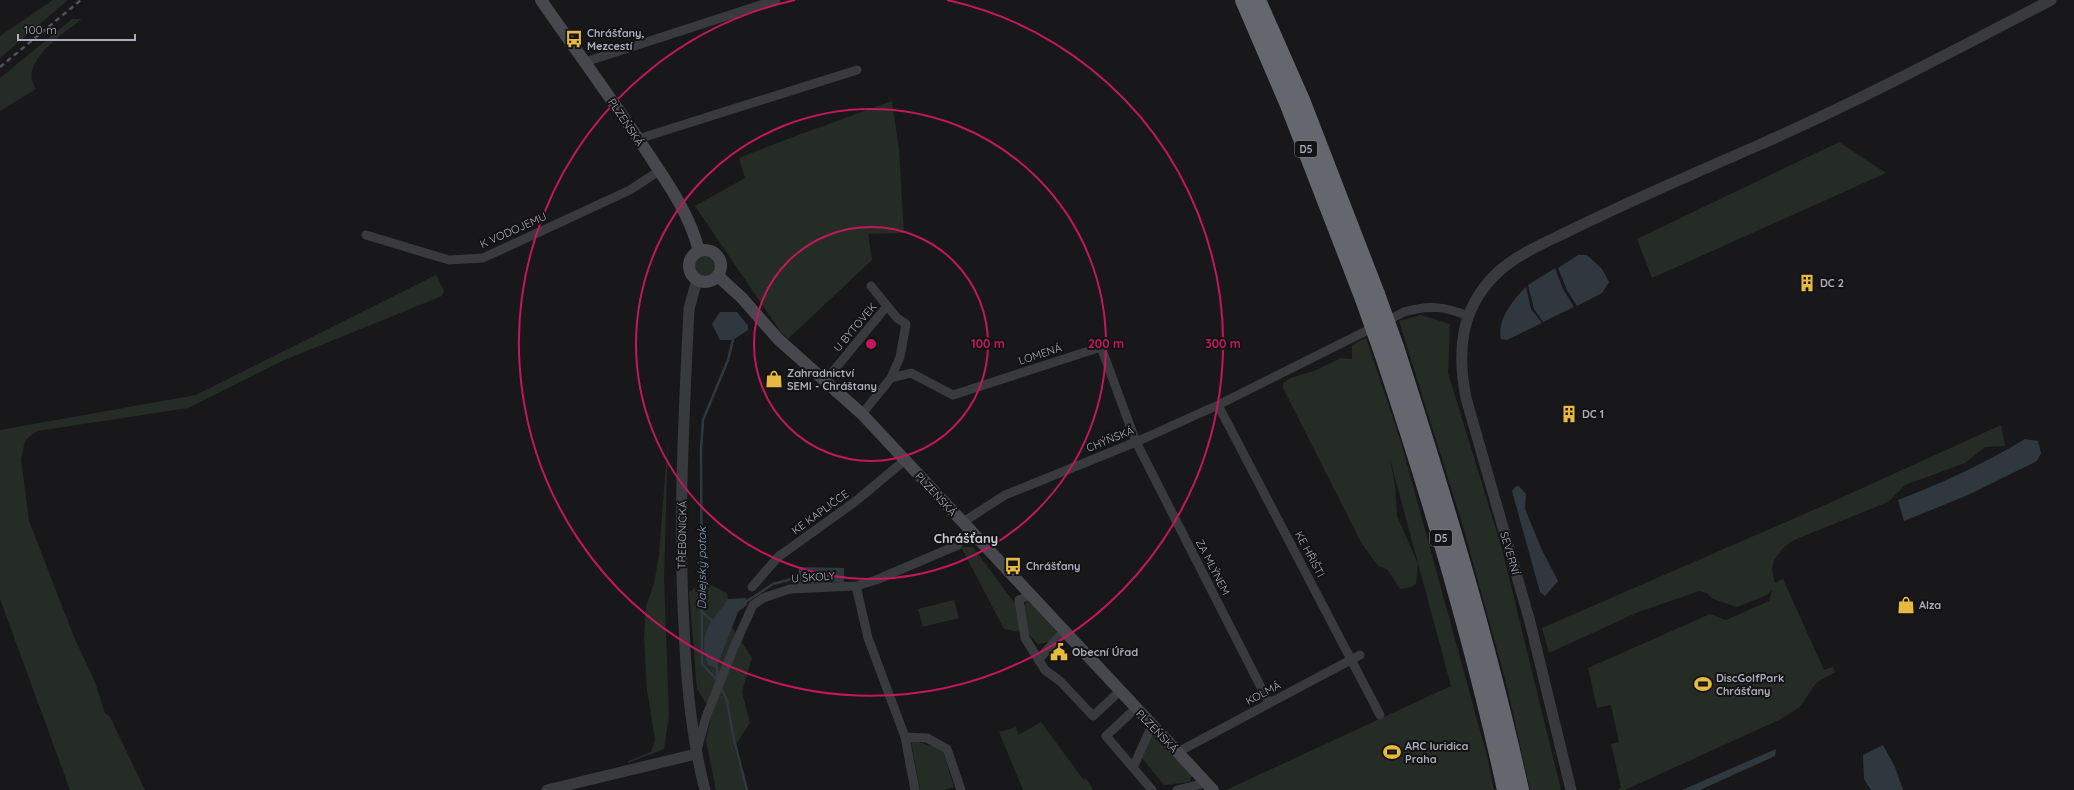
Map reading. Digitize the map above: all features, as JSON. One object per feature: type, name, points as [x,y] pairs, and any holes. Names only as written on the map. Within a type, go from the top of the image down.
[{"type":"highway","name":"D5","points":[[1243,0],[1370,297]]},
{"type":"highway","name":"D5","points":[[1258,0],[1302,100],[1370,297],[1448,511],[1480,625],[1510,740],[1521,790]]},
{"type":"highway","name":"D5","points":[[1389,350],[1467,630],[1505,790]]},
{"type":"main road","name":"PLZEŇSKÁ","points":[[541,0],[659,171],[685,214],[694,234],[699,251]]},
{"type":"main road","points":[[711,250],[719,257],[722,267],[718,276],[708,282],[697,280],[690,272],[689,267],[692,257],[699,251],[711,250]]},
{"type":"main road","name":"PLZEŇSKÁ","points":[[718,276],[742,298],[778,339],[862,414],[1209,786]]},
{"type":"street","points":[[585,62],[776,0]]},
{"type":"street","name":"SEVERNÍ","points":[[1571,790],[1530,622],[1466,398],[1460,360],[1468,316],[1476,301],[1495,276],[1516,258],[1607,212],[1830,114],[2051,0]]},
{"type":"street","points":[[638,139],[857,70]]},
{"type":"street","name":"K VODOJEMU","points":[[366,235],[449,260],[482,258],[630,190],[659,171]]},
{"type":"street","name":"TŘEBONICKÁ","points":[[697,280],[689,309],[681,571],[686,666],[696,754],[705,790]]},
{"type":"street","points":[[862,414],[892,378],[900,357],[906,324],[897,318],[871,286]]},
{"type":"street","name":"U BYTOVEK","points":[[825,382],[887,306]]},
{"type":"street","name":"CHÝŇSKÁ","points":[[963,522],[1005,495],[1136,442],[1218,405],[1404,312],[1418,308],[1436,306],[1457,311],[1468,316]]},
{"type":"street","name":"LOMENÁ","points":[[892,378],[911,373],[953,395],[1101,347],[1136,442]]},
{"type":"street","name":"KE HŘIŠTI","points":[[1218,405],[1380,715]]},
{"type":"street","name":"ZA MLÝNEM","points":[[1136,442],[1269,703]]},
{"type":"street","name":"KE KAPLIČCE","points":[[752,587],[778,557],[856,501],[905,460]]},
{"type":"street","name":"U ŠKOLY","points":[[696,754],[706,717],[734,647],[753,605],[763,598],[790,589],[856,586],[876,580],[958,545]]},
{"type":"street","points":[[856,586],[868,638],[905,737],[915,790]]},
{"type":"street","points":[[1030,595],[1019,600],[1026,638],[1045,670],[1060,681],[1093,716],[1120,691]]},
{"type":"street","points":[[1038,658],[1064,631]]},
{"type":"street","name":"KOLMÁ","points":[[1178,752],[1360,655]]},
{"type":"street","points":[[1136,708],[1106,736],[1152,790]]},
{"type":"street","points":[[1133,768],[1152,725]]},
{"type":"street","points":[[905,737],[927,738],[947,749],[961,790]]},
{"type":"street","points":[[546,790],[696,754]]},
{"type":"street","points":[[1177,790],[1209,786]]},
{"type":"shaded area","points":[[53,0],[68,0],[0,58],[0,36]]},
{"type":"shaded area","points":[[72,19],[82,19],[55,40],[37,59],[33,69],[32,79],[36,89],[0,111],[0,78]]},
{"type":"shaded area","points":[[892,101],[899,149],[904,233],[868,234],[872,260],[788,339],[780,331],[695,206],[745,178],[739,158]]},
{"type":"shaded area","points":[[1839,142],[1886,173],[1652,278],[1637,239]]},
{"type":"shaded area","points":[[705,255],[713,258],[716,266],[713,274],[705,277],[697,274],[694,266],[697,258]]},
{"type":"shaded area","points":[[1578,255],[1587,255],[1602,269],[1609,282],[1602,293],[1577,306],[1567,290],[1558,268]]},
{"type":"shaded area","points":[[1555,268],[1563,289],[1574,307],[1543,322],[1534,309],[1528,285]]},
{"type":"shaded area","points":[[436,275],[444,291],[442,296],[282,361],[188,408],[38,431],[25,441],[21,459],[29,521],[74,637],[95,682],[105,713],[110,717],[145,790],[70,790],[0,599],[0,430],[196,395]]},
{"type":"shaded area","points":[[1526,287],[1531,309],[1542,323],[1507,340],[1501,339],[1501,324],[1507,310]]},
{"type":"shaded area","points":[[720,312],[737,312],[748,326],[748,330],[733,340],[720,340],[712,324]]},
{"type":"shaded area","points":[[1421,315],[1450,324],[1448,373],[1502,549],[1561,790],[1530,790],[1506,682],[1462,523],[1399,321]]},
{"type":"shaded area","points":[[1366,338],[1401,442],[1487,756],[1494,790],[1226,790],[1451,686],[1390,459],[1395,485],[1397,516],[1418,564],[1416,584],[1411,587],[1400,589],[1387,569],[1378,566],[1362,544],[1283,388],[1283,383],[1290,378],[1314,371],[1341,358],[1352,359],[1352,345]]},
{"type":"shaded area","name":"DiscGolfPark Chrášťany","points":[[2001,425],[2005,446],[1985,447],[1965,463],[1905,485],[1888,502],[1794,540],[1783,548],[1774,560],[1772,570],[1775,583],[1783,579],[1824,670],[1833,667],[1835,672],[1816,683],[1800,707],[1781,719],[1625,790],[1618,790],[1621,787],[1611,744],[1619,742],[1611,705],[1597,708],[1588,668],[1710,614],[1726,620],[1769,601],[1772,590],[1767,595],[1737,607],[1713,599],[1707,593],[1699,591],[1636,613],[1549,653],[1542,628],[1825,505]]},
{"type":"shaded area","points":[[668,439],[664,578],[669,716],[664,749],[628,763],[628,761],[651,752],[655,740],[647,690],[644,639],[646,606],[654,584],[659,555]]},
{"type":"shaded area","points":[[2025,439],[2038,441],[2041,453],[2037,461],[1968,495],[1904,521],[1898,500],[1963,472],[1994,457]]},
{"type":"shaded area","points":[[1519,486],[1526,494],[1525,509],[1542,550],[1558,581],[1545,596],[1540,592],[1512,491],[1515,487]]},
{"type":"shaded area","points":[[961,547],[973,547],[1016,605],[1020,632],[1004,629]]},
{"type":"shaded area","points":[[799,567],[844,568],[844,582],[798,584]]},
{"type":"shaded area","points":[[705,582],[727,593],[732,627],[752,658],[742,692],[750,723],[734,747],[748,790],[716,790],[706,740],[712,712],[697,689],[689,592]]},
{"type":"shaded area","points":[[746,598],[747,605],[738,612],[716,668],[708,665],[704,645],[705,636],[711,622],[728,599]]},
{"type":"shaded area","points":[[954,600],[959,618],[923,627],[918,609]]},
{"type":"shaded area","points":[[1028,601],[1058,633],[1049,642],[1038,644],[1028,634],[1021,609]]},
{"type":"shaded area","points":[[1041,722],[1083,779],[1086,778],[1093,790],[1023,790],[999,732],[1016,727],[1018,735]]},
{"type":"shaded area","points":[[1152,735],[1192,775],[1190,782],[1164,785],[1142,758]]},
{"type":"shaded area","points":[[911,740],[942,749],[954,787],[943,790],[920,790]]},
{"type":"shaded area","points":[[1883,745],[1895,767],[1903,790],[1871,790],[1864,779],[1863,755]]},
{"type":"shaded area","points":[[1776,749],[1775,756],[1700,790],[1682,790]]},
{"type":"waterway","name":"Dalejský potok","points":[[718,681],[702,664],[701,450],[703,420],[728,360],[733,340]]},
{"type":"waterway","points":[[744,603],[773,584],[799,577]]},
{"type":"waterway","points":[[701,611],[714,622]]},
{"type":"waterway","points":[[717,665],[717,677]]},
{"type":"waterway","name":"Dalejský potok","points":[[721,687],[727,701],[734,740],[747,790]]},
{"type":"railway","points":[[0,67],[81,0]]},
{"type":"place","name":"Chrášťany, Mezcestí","points":[[574,39]]},
{"type":"place","name":"DC 2","points":[[1807,283]]},
{"type":"place","name":"Zahradnictví SEMI - Chráštany","points":[[774,379]]},
{"type":"place","name":"DC 1","points":[[1569,414]]},
{"type":"place","name":"Chrášťany","points":[[1013,566]]},
{"type":"place","name":"Alza","points":[[1906,605]]},
{"type":"place","name":"Obecní Úřad","points":[[1059,652]]},
{"type":"place","name":"DiscGolfPark Chrášťany","points":[[1703,684]]},
{"type":"place","name":"ARC Iuridica Praha","points":[[1392,752]]},
{"type":"district","name":"Chrášťany","points":[[966,538]]}]
